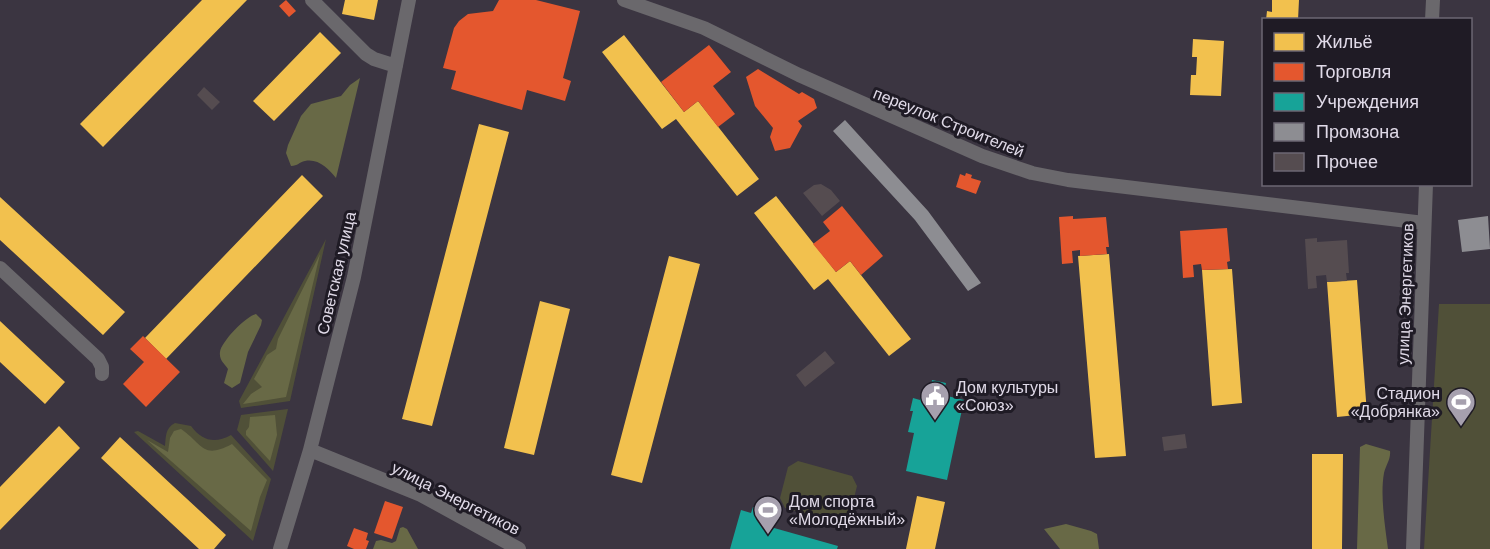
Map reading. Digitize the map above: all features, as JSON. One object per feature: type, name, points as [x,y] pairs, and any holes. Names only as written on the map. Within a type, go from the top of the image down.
[{"type":"street","points":[[312,0],[366,54],[374,60],[396,66]]},
{"type":"street","name":"Советская улица","points":[[280,549],[310,450],[354,277],[409,0]]},
{"type":"street","name":"переулок Строителей","points":[[624,0],[704,28],[854,101],[982,156],[1016,168],[1068,180],[1424,223]]},
{"type":"street","points":[[1432,18],[1433,0]]},
{"type":"street","name":"улица Энергетиков","points":[[1413,549],[1426,186]]},
{"type":"street","points":[[0,268],[98,359],[102,367],[102,374]]},
{"type":"street","name":"улица Энергетиков","points":[[310,450],[421,495],[519,549]]},
{"type":"green space","points":[[360,78],[336,178],[327,168],[314,161],[305,161],[291,166],[286,153],[301,116],[311,104],[341,96]]},
{"type":"green space","points":[[326,239],[290,401],[241,408],[239,401]]},
{"type":"green space","points":[[320,254],[286,397],[243,404],[251,394],[262,387],[254,379],[267,355],[276,349],[278,339]]},
{"type":"green space","name":"Стадион «Добрянка»","points":[[1439,304],[1490,304],[1490,549],[1424,549]]},
{"type":"green space","points":[[256,314],[262,320],[261,325],[248,352],[240,383],[232,388],[224,383],[228,369],[220,357],[221,348],[240,324]]},
{"type":"green space","points":[[288,409],[273,471],[237,430],[241,415]]},
{"type":"green space","points":[[275,415],[277,435],[270,461],[246,435],[246,431],[250,417]]},
{"type":"green space","points":[[175,423],[191,426],[209,440],[220,440],[231,435],[271,479],[253,541],[134,432],[138,431],[165,446],[168,430]]},
{"type":"green space","points":[[181,429],[208,450],[222,449],[232,444],[267,480],[251,531],[147,440],[168,452],[170,438],[174,431]]},
{"type":"green space","points":[[1366,444],[1390,451],[1384,473],[1383,491],[1388,549],[1357,549],[1360,447]]},
{"type":"green space","points":[[798,461],[852,476],[857,486],[849,518],[838,523],[785,508],[780,498],[788,467]]},
{"type":"green space","points":[[1066,524],[1097,534],[1099,549],[1060,549],[1044,529]]},
{"type":"green space","points":[[400,528],[407,529],[418,549],[373,549],[376,541],[392,543],[396,541]]},
{"type":"building: Жильё","points":[[202,0],[247,0],[103,147],[80,124]]},
{"type":"building: Жильё","points":[[345,0],[378,0],[374,20],[342,14]]},
{"type":"building: Жильё","points":[[1272,0],[1299,0],[1298,18],[1266,18],[1267,11],[1272,12]]},
{"type":"building: Жильё","points":[[320,32],[341,53],[274,121],[253,101]]},
{"type":"building: Жильё","points":[[624,35],[684,112],[698,101],[759,179],[737,196],[676,119],[662,129],[602,52]]},
{"type":"building: Жильё","points":[[1193,39],[1224,41],[1221,96],[1190,95],[1191,75],[1196,75],[1197,57],[1192,57]]},
{"type":"building: Жильё","points":[[479,124],[509,132],[432,426],[402,419]]},
{"type":"building: Жильё","points":[[302,175],[323,196],[166,359],[145,338]]},
{"type":"building: Жильё","points":[[776,196],[836,272],[850,261],[911,339],[889,356],[828,279],[814,290],[754,213]]},
{"type":"building: Жильё","points":[[0,197],[125,312],[103,335],[0,240]]},
{"type":"building: Жильё","points":[[1109,254],[1126,456],[1095,458],[1078,256]]},
{"type":"building: Жильё","points":[[669,256],[700,264],[642,483],[611,475]]},
{"type":"building: Жильё","points":[[1232,269],[1242,403],[1212,406],[1202,270]]},
{"type":"building: Жильё","points":[[1357,280],[1367,414],[1337,417],[1327,282]]},
{"type":"building: Жильё","points":[[540,301],[570,309],[534,455],[504,448]]},
{"type":"building: Жильё","points":[[0,321],[65,382],[45,404],[0,362]]},
{"type":"building: Жильё","points":[[59,426],[80,448],[0,530],[0,487]]},
{"type":"building: Жильё","points":[[120,437],[226,535],[214,549],[199,549],[101,458]]},
{"type":"building: Жильё","points":[[1312,454],[1343,454],[1342,549],[1312,549]]},
{"type":"building: Жильё","points":[[917,496],[945,502],[935,549],[906,549]]},
{"type":"building: Торговля","points":[[286,0],[296,11],[289,17],[279,6]]},
{"type":"building: Торговля","points":[[499,0],[536,0],[580,11],[563,78],[571,81],[565,101],[527,90],[522,110],[451,89],[456,71],[443,68],[454,28],[468,14],[493,11]]},
{"type":"building: Торговля","points":[[709,45],[731,72],[713,86],[735,114],[718,127],[698,101],[684,112],[661,82]]},
{"type":"building: Торговля","points":[[758,69],[799,94],[802,92],[814,99],[817,108],[798,121],[802,126],[790,148],[775,151],[770,137],[773,128],[755,106],[746,77]]},
{"type":"building: Торговля","points":[[966,173],[972,175],[971,178],[981,181],[976,194],[956,187],[960,174],[965,176]]},
{"type":"building: Торговля","points":[[842,206],[883,256],[861,275],[850,261],[836,272],[813,244],[830,231],[823,222]]},
{"type":"building: Торговля","points":[[1073,216],[1073,219],[1106,217],[1109,247],[1106,247],[1107,254],[1080,256],[1080,250],[1072,251],[1073,263],[1062,264],[1059,217]]},
{"type":"building: Торговля","points":[[1227,228],[1230,261],[1227,262],[1228,269],[1202,270],[1201,264],[1193,265],[1194,277],[1183,278],[1180,231]]},
{"type":"building: Торговля","points":[[143,336],[180,372],[146,407],[123,384],[144,362],[130,349]]},
{"type":"building: Торговля","points":[[385,501],[403,507],[392,539],[374,533]]},
{"type":"building: Торговля","points":[[354,528],[368,533],[366,540],[369,541],[366,549],[354,549],[347,546]]},
{"type":"building: Учреждения","name":"Дом культуры «Союз»","points":[[932,380],[946,383],[943,395],[964,400],[947,480],[906,471],[914,433],[908,432],[913,411],[910,411],[913,398],[920,400],[922,390],[930,392]]},
{"type":"building: Учреждения","name":"Дом спорта «Молодёжный»","points":[[753,507],[766,511],[764,517],[769,518],[767,526],[838,546],[837,549],[730,549],[741,510],[751,513]]},
{"type":"building: Промзона","points":[[845,120],[928,211],[981,283],[968,291],[915,220],[833,131]]},
{"type":"building: Промзона","points":[[1488,216],[1490,249],[1462,252],[1458,220]]},
{"type":"building: Прочее","points":[[204,87],[220,102],[212,110],[197,95]]},
{"type":"building: Прочее","points":[[821,184],[831,190],[840,201],[822,216],[803,193],[814,185]]},
{"type":"building: Прочее","points":[[1317,238],[1317,242],[1347,240],[1349,273],[1346,273],[1347,281],[1327,282],[1326,275],[1316,276],[1317,288],[1308,289],[1305,239]]},
{"type":"building: Прочее","points":[[825,351],[835,363],[805,387],[796,375]]},
{"type":"building: Прочее","points":[[1185,434],[1187,448],[1164,451],[1162,437]]},
{"type":"place","name":"Дом культуры «Союз»","points":[[935,422]]},
{"type":"place","name":"Стадион «Добрянка»","points":[[1461,428]]},
{"type":"place","name":"Дом спорта «Молодёжный»","points":[[768,536]]}]
